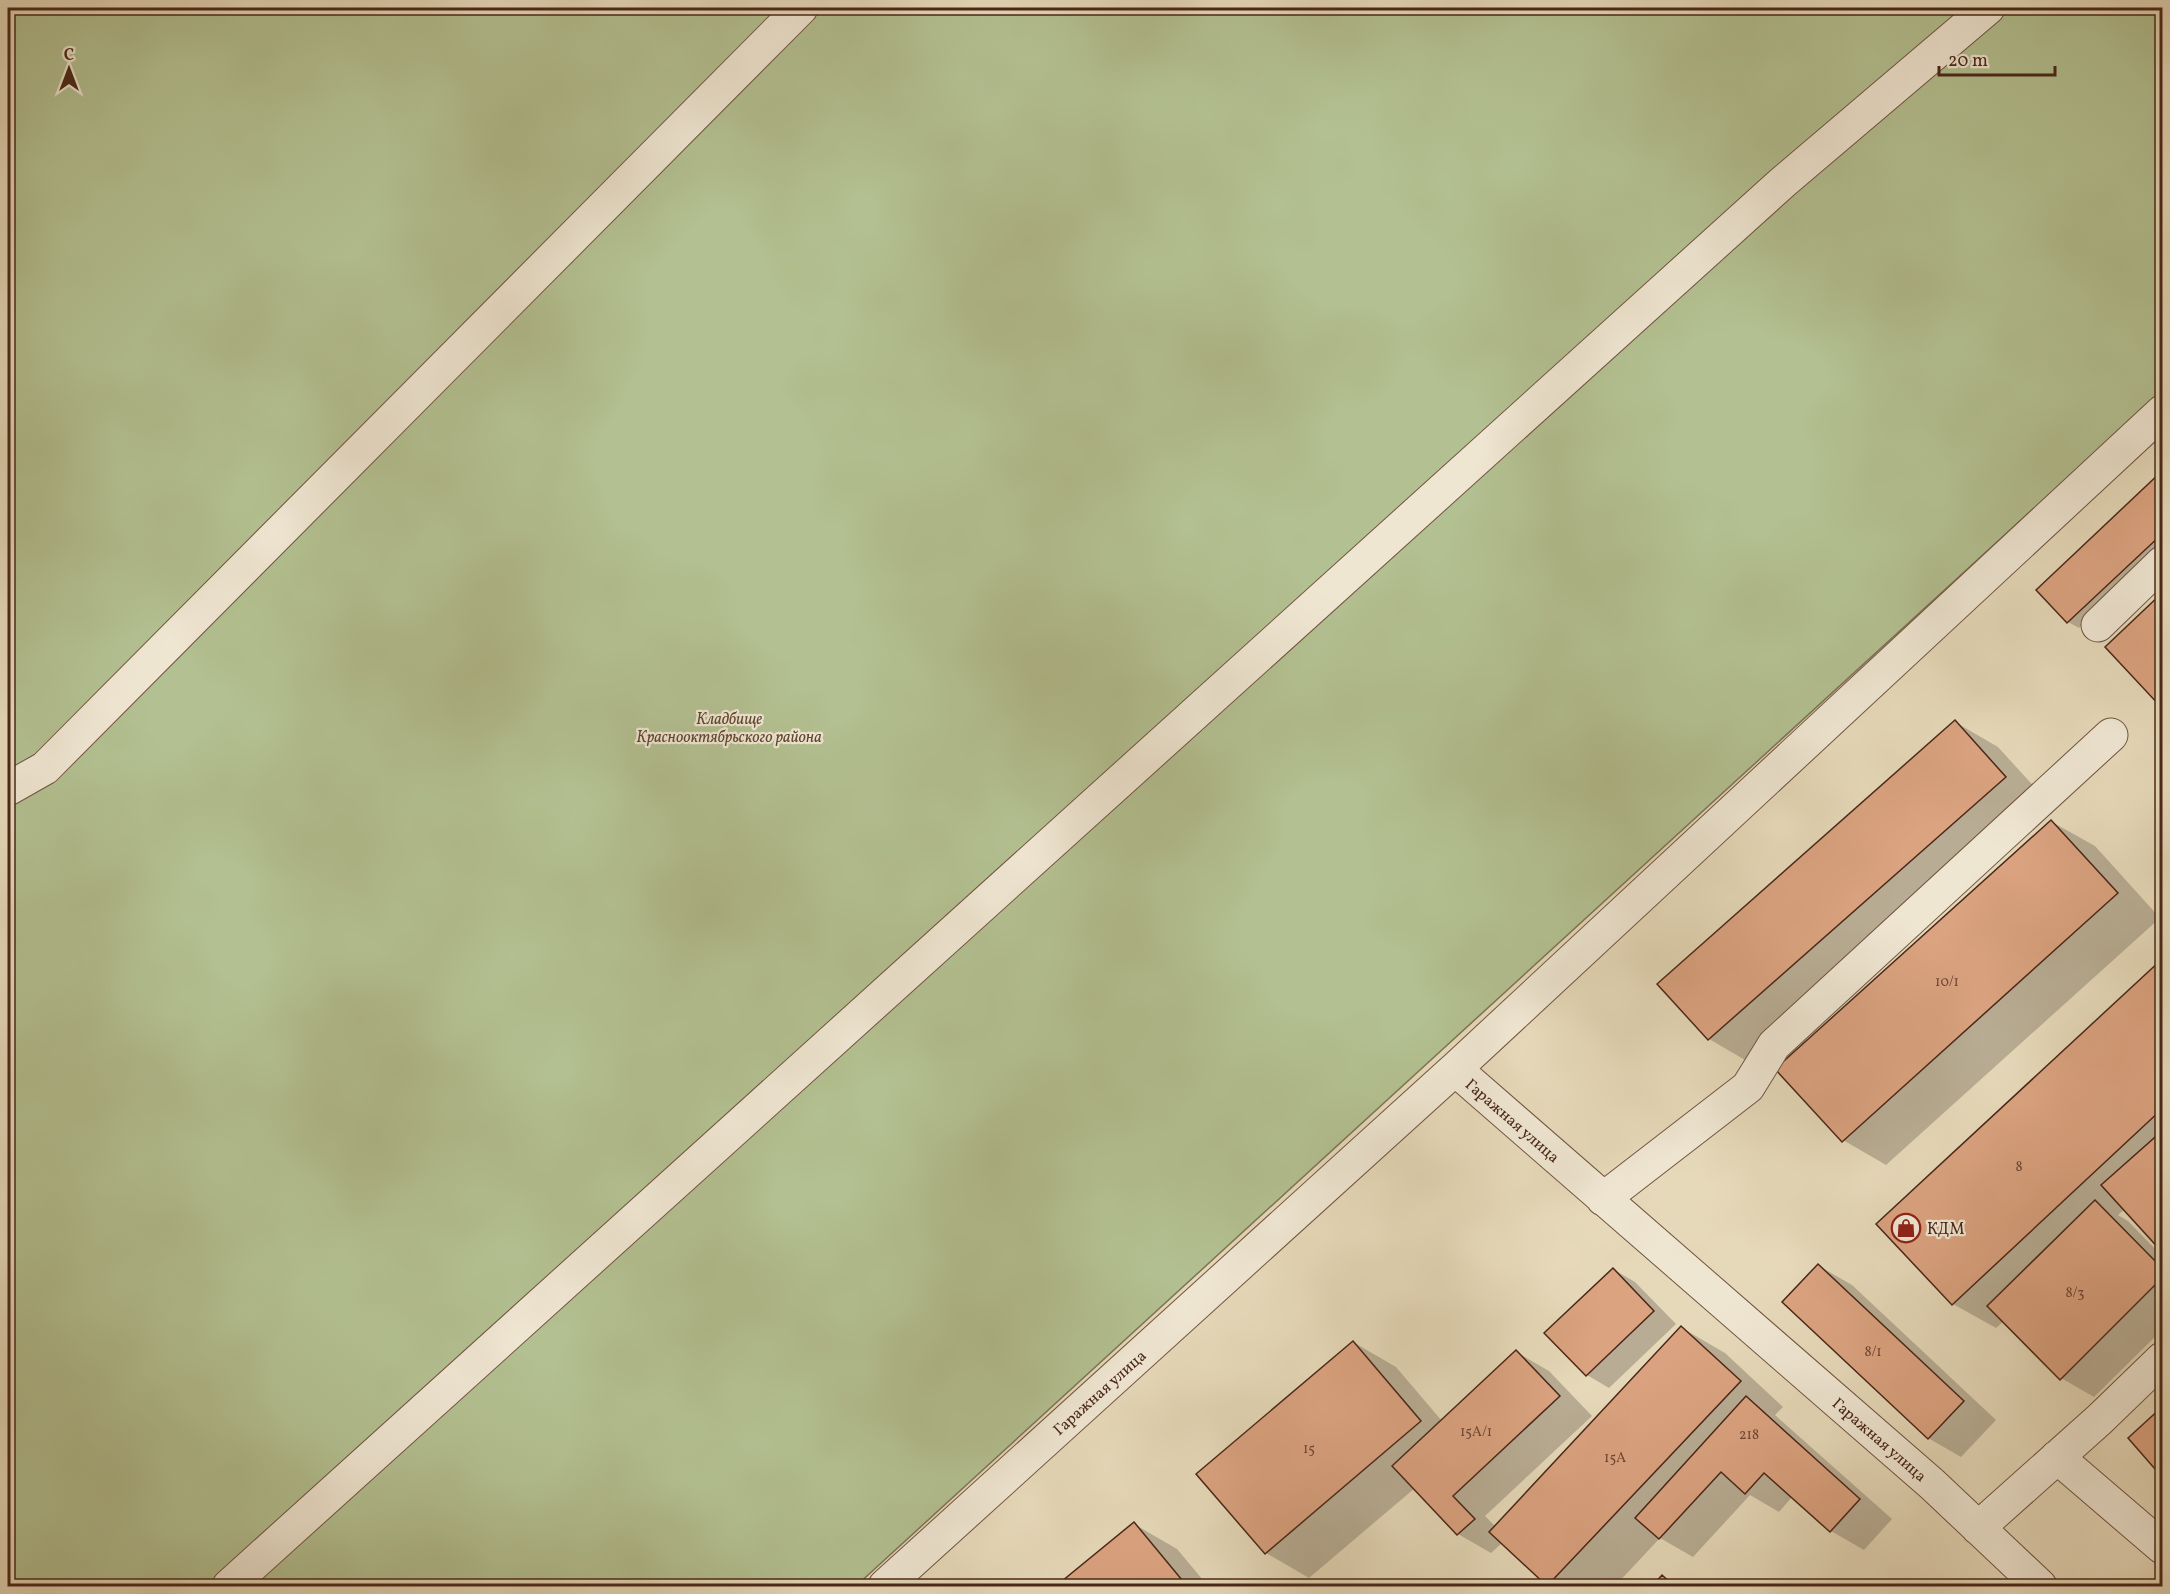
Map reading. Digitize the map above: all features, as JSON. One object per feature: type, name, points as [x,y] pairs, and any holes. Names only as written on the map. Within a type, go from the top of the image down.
[{"type":"street","points":[[8,789],[45,768],[801,8]]},
{"type":"street","points":[[229,1587],[1773,190],[1988,8]]},
{"type":"street","points":[[1455,1069],[2163,412]]},
{"type":"street","points":[[2098,625],[2163,562]]},
{"type":"street","points":[[1603,1198],[1748,1087],[1774,1045],[2111,735]]},
{"type":"street","name":"Гаражная улица","points":[[885,1587],[1455,1069],[1932,1484],[2040,1587]]},
{"type":"street","points":[[1978,1528],[2163,1359]]},
{"type":"street","points":[[2057,1457],[2163,1547]]},
{"type":"green space","name":"Кладбище Краснооктябрьского района","points":[[8,8],[2162,8],[2162,391],[856,1586],[8,1586]]},
{"type":"building","points":[[2162,471],[2162,534],[2067,623],[2036,590]]},
{"type":"building","points":[[2162,593],[2162,704],[2160,706],[2105,647]]},
{"type":"building","points":[[1955,720],[2006,777],[1708,1040],[1657,984]]},
{"type":"building","points":[[2051,820],[2118,893],[1842,1142],[1775,1069]]},
{"type":"building","points":[[2161,960],[2162,1109],[1952,1305],[1876,1224]]},
{"type":"building","points":[[2162,1131],[2162,1252],[2101,1185]]},
{"type":"building","points":[[2095,1200],[2162,1268],[2162,1278],[2060,1380],[1987,1306]]},
{"type":"building","points":[[1818,1264],[1964,1401],[1928,1439],[1782,1302]]},
{"type":"building","points":[[1613,1268],[1654,1311],[1586,1376],[1544,1333]]},
{"type":"building","points":[[1681,1326],[1741,1381],[1547,1586],[1489,1532]]},
{"type":"building","points":[[1353,1341],[1421,1421],[1265,1554],[1196,1474]]},
{"type":"building","points":[[1516,1350],[1560,1396],[1453,1496],[1475,1519],[1457,1535],[1392,1466]]},
{"type":"building","points":[[1746,1396],[1860,1499],[1830,1532],[1764,1473],[1745,1494],[1721,1472],[1659,1539],[1635,1518]]},
{"type":"building","points":[[2162,1407],[2162,1477],[2128,1438]]},
{"type":"building","points":[[1134,1522],[1187,1586],[1056,1586]]},
{"type":"building","points":[[1662,1575],[1674,1586],[1652,1586]]},
{"type":"place","name":"КДМ","points":[[1906,1228]]}]
